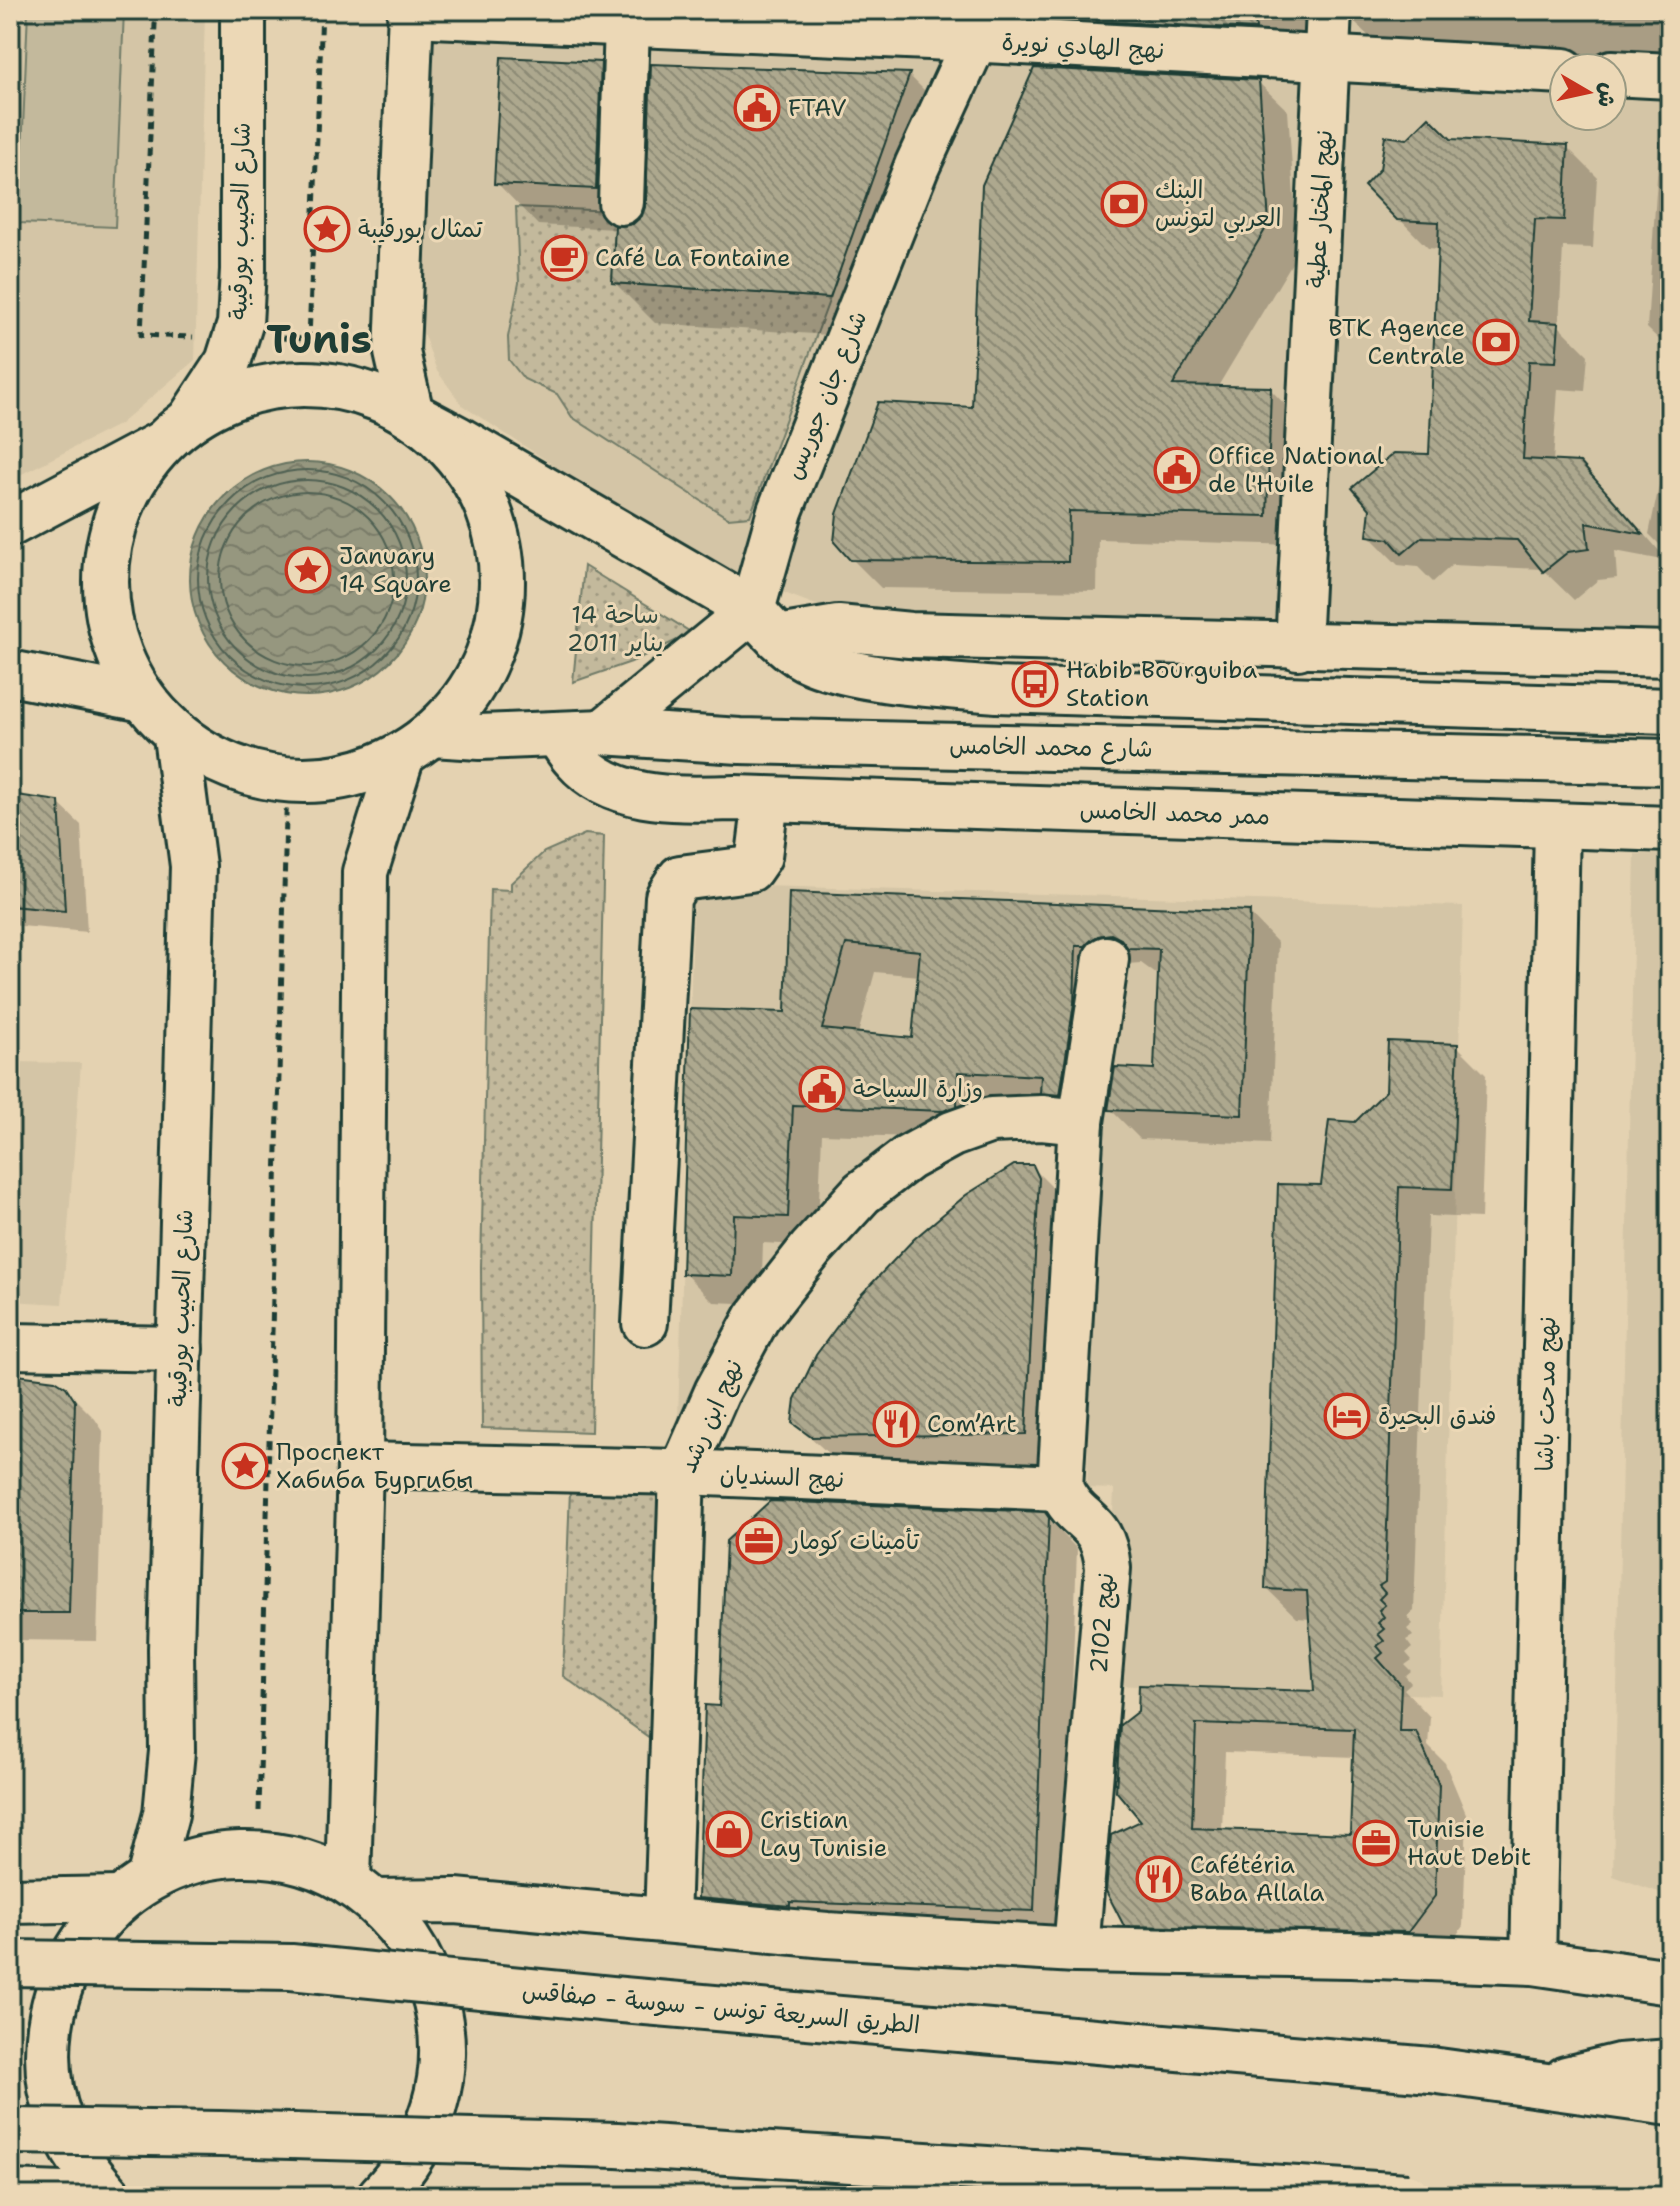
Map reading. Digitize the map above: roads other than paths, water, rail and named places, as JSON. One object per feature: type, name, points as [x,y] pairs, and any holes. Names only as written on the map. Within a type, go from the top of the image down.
[{"type":"main road","name":"شارع الحبيب بورقيبة","points":[[243,10],[243,270],[240,324],[228,362],[175,432],[136,475],[119,510],[108,548],[106,588],[110,627],[123,665],[143,699],[176,736],[210,758],[235,768],[287,780],[340,777],[365,771],[417,744]]},
{"type":"main road","name":"نهج المختار عطية","points":[[1298,647],[1329,10]]},
{"type":"main road","points":[[362,1892],[360,1465],[365,872],[417,744],[458,707],[478,676],[493,642],[501,606],[502,568],[495,532],[477,486],[440,437],[411,414],[397,352],[410,12]]},
{"type":"main road","name":"نهج الهادي نويرة","points":[[410,12],[627,25],[985,25],[1327,60],[1548,70]]},
{"type":"main road","points":[[621,202],[627,25]]},
{"type":"main road","name":"شارع جان جوريس","points":[[765,624],[780,511],[917,166],[985,25]]},
{"type":"main road","points":[[1628,74],[1670,76]]},
{"type":"main road","points":[[10,524],[175,432],[211,406],[281,384],[322,384],[391,403],[458,439],[765,624],[811,662],[854,673],[925,684],[997,690],[1670,711]]},
{"type":"main road","points":[[603,732],[765,624],[910,635],[1670,654]]},
{"type":"main road","points":[[10,673],[143,699]]},
{"type":"main road","name":"شارع محمد الخامس","points":[[417,744],[480,737],[603,732],[740,741],[1670,762]]},
{"type":"main road","name":"ممر محمد الخامس","points":[[557,734],[577,761],[597,777],[626,790],[680,799],[1670,829]]},
{"type":"main road","name":"شارع الحبيب بورقيبة","points":[[134,1889],[166,1814],[172,1751],[171,1649],[193,866],[176,736]]},
{"type":"main road","points":[[645,1323],[668,897],[680,878],[750,869],[759,856],[766,800]]},
{"type":"main road","name":"نهج مدحت باشا","points":[[1533,1962],[1557,826]]},
{"type":"main road","points":[[1060,1488],[1081,1122],[1106,959]]},
{"type":"main road","name":"نهج ابن رشد","points":[[667,1920],[682,1472],[717,1392],[757,1318],[811,1249],[862,1193],[908,1158],[952,1134],[991,1120],[1042,1118],[1081,1122]]},
{"type":"main road","points":[[10,1346],[180,1349]]},
{"type":"main road","name":"نهج السنديان","points":[[360,1465],[682,1472],[1060,1488]]},
{"type":"main road","name":"نهج 2102","points":[[1060,1488],[1067,1502],[1099,1532],[1106,1548],[1108,1568],[1076,1950]]},
{"type":"main road","points":[[109,2196],[89,2174],[73,2149],[60,2121],[50,2076],[48,2031],[65,1972],[97,1920],[134,1889],[183,1863],[221,1855],[258,1854],[290,1858],[320,1868],[362,1892],[398,1926],[417,1954],[432,1985],[440,2018],[443,2051],[441,2085],[432,2118],[412,2158],[380,2196]]},
{"type":"main road","points":[[10,1901],[134,1889]]},
{"type":"main road","points":[[362,1892],[841,1936],[1076,1950],[1533,1962],[1670,1982]]},
{"type":"main road","name":"الطريق السريعة تونس - سوسة - صفاقس","points":[[10,1963],[291,1967],[611,1999],[1431,2070],[1670,2103]]},
{"type":"main road","points":[[1545,2084],[1619,2066],[1670,2062]]},
{"type":"main road","points":[[10,2131],[617,2145],[1407,2196]]},
{"type":"main road","points":[[10,2193],[88,2196]]},
{"type":"water","points":[[307,462],[330,464],[352,471],[390,496],[415,534],[422,556],[422,602],[415,624],[390,662],[352,687],[330,694],[307,696],[284,694],[262,687],[224,662],[199,624],[192,602],[190,579],[192,556],[199,534],[224,496],[262,471],[284,464]]},
{"type":"place","name":"FTAV","points":[[757,108]]},
{"type":"place","name":"البنك العربي لتونس","points":[[1124,204]]},
{"type":"place","name":"تمثال بورقيبة","points":[[327,229]]},
{"type":"place","name":"Café La Fontaine","points":[[564,258]]},
{"type":"place","name":"BTK Agence Centrale","points":[[1496,342]]},
{"type":"place","name":"Office National de l'Huile","points":[[1177,470]]},
{"type":"place","name":"January 14 Square","points":[[308,570]]},
{"type":"place","name":"Habib Bourguiba Station","points":[[1035,684]]},
{"type":"place","name":"وزارة السياحة","points":[[822,1089]]},
{"type":"place","name":"فندق البحيرة","points":[[1347,1416]]},
{"type":"place","name":"Com’Art","points":[[896,1424]]},
{"type":"place","name":"Проспект Хабиба Бургибы","points":[[245,1466]]},
{"type":"place","name":"تأمينات كومار","points":[[759,1541]]},
{"type":"place","name":"Cristian Lay Tunisie","points":[[729,1834]]},
{"type":"place","name":"Tunisie Haut Debit","points":[[1376,1843]]},
{"type":"place","name":"Cafétéria Baba Allala","points":[[1159,1879]]},
{"type":"district","name":"Tunis","points":[[319,339]]},
{"type":"park label","name":"ساحة 14 يناير 2011","points":[[615,629]]}]
